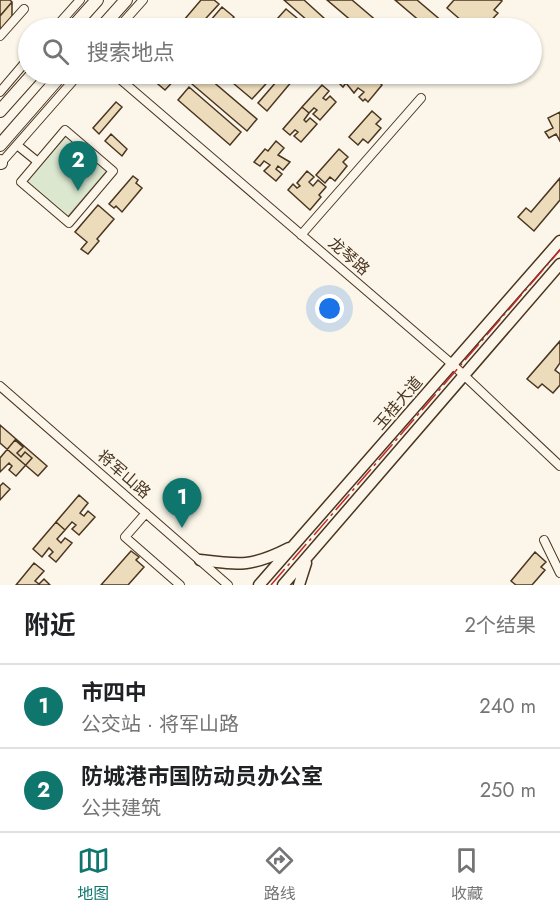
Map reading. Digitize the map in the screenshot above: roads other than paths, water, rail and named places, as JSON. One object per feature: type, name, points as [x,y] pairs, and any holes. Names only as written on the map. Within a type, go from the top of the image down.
[{"type":"highway","points":[[81,18],[97,0]]},
{"type":"highway","points":[[110,18],[126,0]]},
{"type":"highway","points":[[0,111],[24,84]]},
{"type":"highway","points":[[0,145],[53,84]]},
{"type":"main road","name":"玉桂大道","points":[[259,585],[560,241]]},
{"type":"main road","name":"玉桂大道","points":[[283,585],[560,264]]},
{"type":"main road","points":[[200,560],[248,564],[269,558],[294,545]]},
{"type":"main road","points":[[299,585],[309,556]]},
{"type":"street","points":[[64,18],[80,0]]},
{"type":"street","points":[[127,18],[143,0]]},
{"type":"street","points":[[0,36],[24,9]]},
{"type":"street","points":[[0,92],[18,71]]},
{"type":"street","points":[[0,163],[70,84]]},
{"type":"street","name":"龙琴路","points":[[126,84],[452,364],[560,466]]},
{"type":"street","points":[[301,235],[421,99]]},
{"type":"street","points":[[66,130],[113,171],[69,223],[21,182],[38,162],[66,130]]},
{"type":"street","points":[[17,145],[38,162]]},
{"type":"street","name":"将军山路","points":[[0,386],[228,585]]},
{"type":"street","points":[[146,513],[125,537],[180,585]]},
{"type":"street","points":[[544,540],[560,573]]},
{"type":"place","name":"防城港市国防动员办公室","points":[[78,191]]},
{"type":"place","name":"市四中","points":[[182,528]]}]
